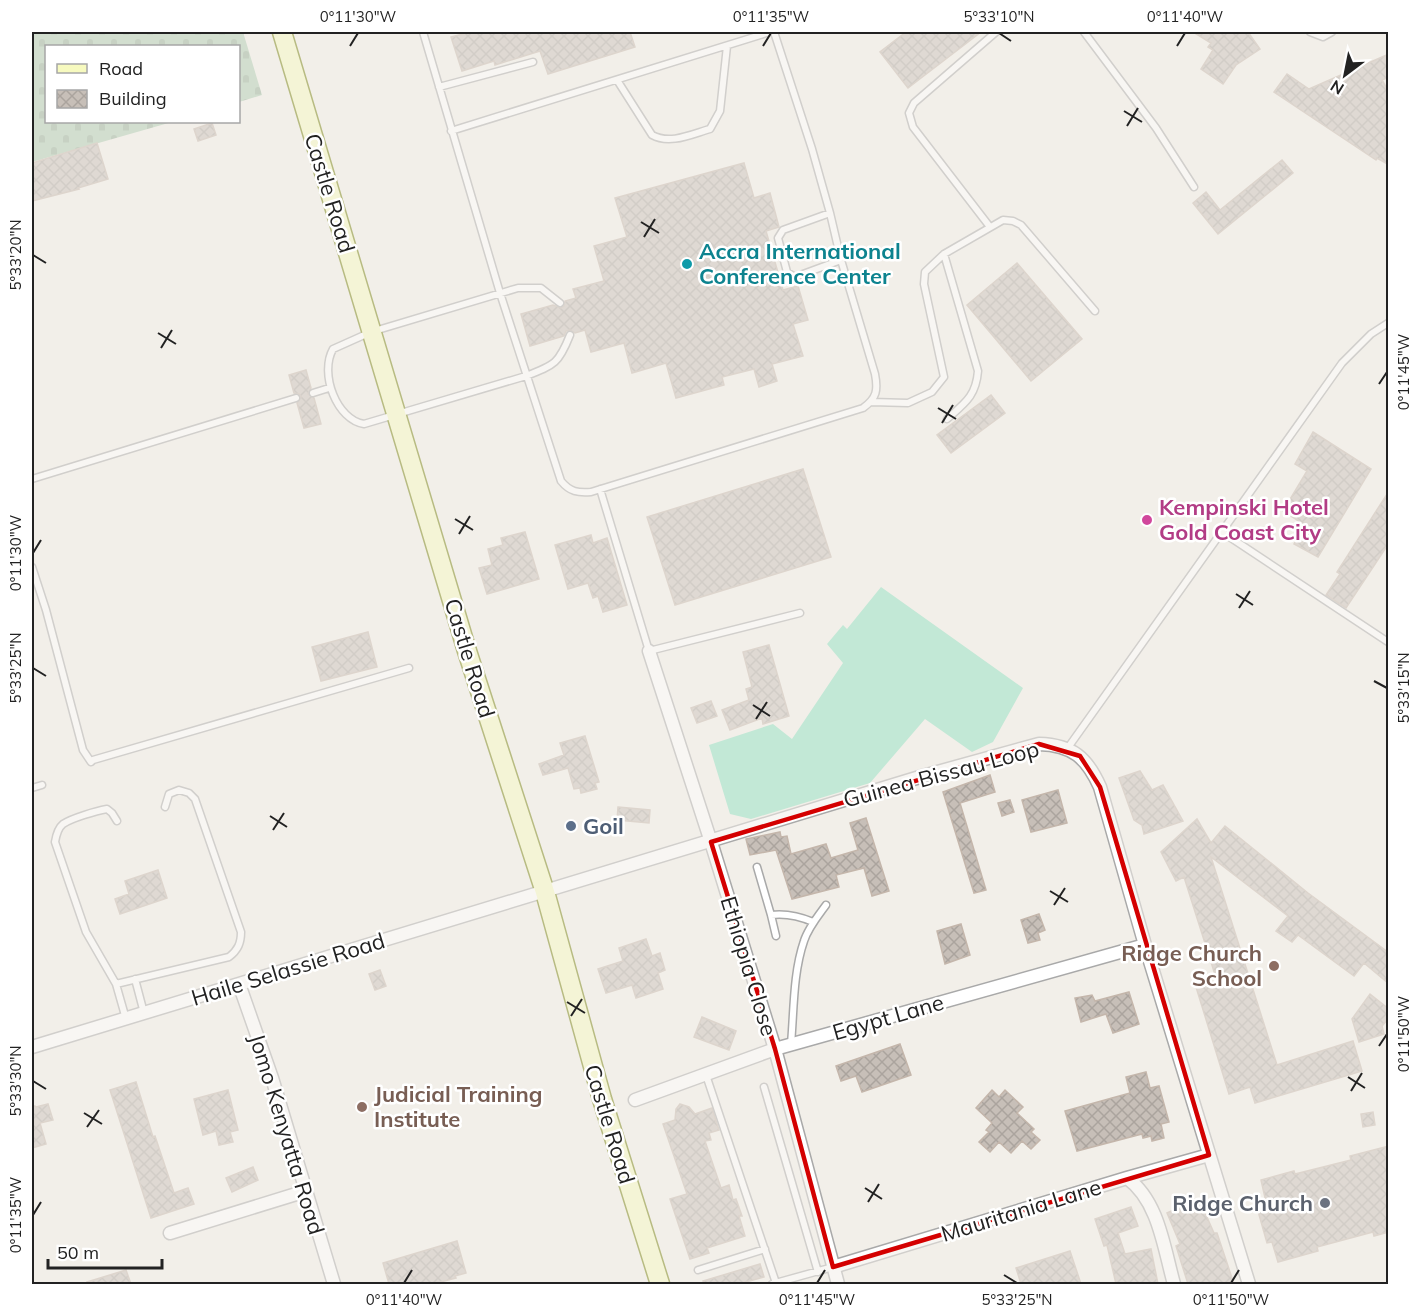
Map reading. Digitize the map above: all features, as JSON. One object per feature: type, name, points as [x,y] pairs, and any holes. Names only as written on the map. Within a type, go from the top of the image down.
[{"type":"main road","name":"Castle Road","points":[[282,32],[467,651],[545,892],[602,1099],[660,1284]]},
{"type":"street","name":"Ethiopia Close","points":[[649,651],[775,1049],[838,1284]]},
{"type":"street","name":"Guinea Bissau Loop","points":[[545,892],[923,776],[1039,744],[1053,744],[1067,748],[1080,756],[1092,768],[1100,787],[1145,945],[1249,1284]]},
{"type":"street","name":"Haile Selassie Road","points":[[32,1047],[545,892]]},
{"type":"street","name":"Egypt Lane","points":[[635,1100],[791,1044],[1145,945]]},
{"type":"street","name":"Jomo Kenyatta Road","points":[[239,984],[272,1078],[334,1284]]},
{"type":"street","name":"Mauritania Lane","points":[[833,1267],[1209,1155]]},
{"type":"street","points":[[1127,1178],[1138,1186],[1146,1197],[1156,1221],[1174,1284]]},
{"type":"street","points":[[170,1233],[306,1191]]},
{"type":"lane","points":[[423,32],[451,131],[526,376],[561,481],[573,492],[581,493],[600,489],[863,408],[871,402],[878,388],[875,374],[841,260],[830,213],[772,32],[451,131]]},
{"type":"lane","points":[[990,227],[913,127],[909,113],[914,103],[996,32]]},
{"type":"lane","points":[[1084,32],[1156,128],[1194,186]]},
{"type":"lane","points":[[1310,32],[1323,37],[1332,32]]},
{"type":"lane","points":[[617,80],[652,135],[659,139],[668,140],[710,129],[720,111],[727,46]]},
{"type":"lane","points":[[439,87],[533,62]]},
{"type":"lane","points":[[830,213],[783,230],[778,238],[791,276],[795,277],[841,260]]},
{"type":"lane","points":[[871,402],[908,403],[932,393],[944,377],[924,284],[925,272],[944,254],[1004,220],[1021,225],[1095,311]]},
{"type":"lane","points":[[944,254],[978,371],[977,386],[968,401],[947,419]]},
{"type":"lane","points":[[560,303],[542,288],[518,288],[371,332],[333,349],[327,366],[330,388],[349,419],[364,424],[548,368],[561,357],[570,335]]},
{"type":"lane","points":[[1067,748],[1342,363],[1371,334],[1389,322]]},
{"type":"lane","points":[[313,393],[330,388]]},
{"type":"lane","points":[[32,479],[296,398]]},
{"type":"lane","points":[[600,489],[649,651],[800,613]]},
{"type":"lane","points":[[1222,532],[1389,642]]},
{"type":"lane","points":[[32,567],[83,750],[91,762],[409,669]]},
{"type":"lane","points":[[32,788],[42,785]]},
{"type":"lane","points":[[116,984],[229,957],[237,951],[241,940],[241,932],[195,799],[189,793],[179,790],[170,794],[165,807]]},
{"type":"lane","points":[[117,821],[107,809],[99,811],[63,824],[56,834],[55,842],[86,932],[116,984],[126,1018]]},
{"type":"lane","points":[[757,867],[776,936]]},
{"type":"lane","points":[[791,1044],[798,968],[804,940],[813,922],[826,905]]},
{"type":"lane","points":[[771,915],[782,913],[797,915],[813,922]]},
{"type":"lane","points":[[135,979],[144,1013]]},
{"type":"lane","points":[[706,1074],[778,1284],[833,1267]]},
{"type":"lane","points":[[764,1087],[818,1272]]},
{"type":"lane","points":[[698,1270],[765,1249]]},
{"type":"highlighted area","points":[[1039,744],[1080,756],[1100,787],[1209,1155],[833,1267],[775,1049],[711,842]]},
{"type":"green space","points":[[32,32],[243,32],[262,95],[240,102],[240,45],[45,45],[45,123],[168,123],[32,162]]},
{"type":"green space","points":[[881,587],[1023,688],[993,742],[972,752],[925,719],[870,783],[751,819],[730,814],[709,745],[773,724],[792,739],[843,663],[827,644],[843,625],[847,629]]},
{"type":"building","points":[[470,32],[630,32],[635,47],[548,74],[540,51],[495,65],[494,61],[462,71],[451,37]]},
{"type":"building","points":[[906,32],[981,32],[908,88],[880,52]]},
{"type":"building","points":[[1193,32],[1248,32],[1260,49],[1236,65],[1223,84],[1201,69],[1213,50],[1208,47],[1211,43]]},
{"type":"building","points":[[1389,54],[1389,77],[1382,80],[1389,92],[1389,165],[1377,158],[1376,160],[1274,92],[1287,74],[1309,89]]},
{"type":"building","points":[[212,123],[216,135],[198,141],[194,129]]},
{"type":"building","points":[[97,143],[108,179],[32,201],[32,163]]},
{"type":"building","points":[[1282,160],[1293,173],[1218,234],[1193,203],[1206,192],[1220,210]]},
{"type":"building","name":"Accra International Conference Center","points":[[744,163],[754,198],[770,193],[779,227],[766,231],[783,290],[798,286],[808,320],[793,324],[803,356],[772,364],[777,381],[759,387],[754,369],[722,377],[724,385],[676,398],[666,363],[632,373],[624,343],[591,352],[585,330],[575,333],[570,330],[566,331],[564,336],[530,346],[521,314],[553,305],[561,308],[565,301],[576,298],[573,289],[604,281],[594,246],[627,237],[615,198]]},
{"type":"building","points":[[1017,263],[1082,339],[1031,381],[967,305]]},
{"type":"building","points":[[306,370],[311,388],[308,394],[314,398],[321,424],[304,428],[297,403],[301,397],[294,393],[289,375]]},
{"type":"building","points":[[991,395],[1005,413],[951,453],[937,435]]},
{"type":"building","points":[[1313,432],[1371,469],[1318,557],[1294,544],[1305,525],[1283,511],[1307,471],[1295,464]]},
{"type":"building","points":[[803,469],[831,557],[675,605],[647,517]]},
{"type":"building","points":[[1389,491],[1389,543],[1346,608],[1326,595],[1340,574],[1337,572]]},
{"type":"building","points":[[525,532],[539,579],[487,594],[479,568],[492,565],[488,549],[503,545],[501,538]]},
{"type":"building","points":[[591,535],[593,543],[607,538],[627,605],[603,612],[598,596],[593,598],[588,583],[568,589],[555,545]]},
{"type":"building","points":[[368,632],[377,667],[321,681],[312,647]]},
{"type":"building","points":[[769,645],[789,716],[763,724],[762,718],[730,730],[722,710],[749,700],[746,689],[752,687],[743,652]]},
{"type":"building","points":[[711,701],[717,716],[697,723],[691,708]]},
{"type":"building","points":[[585,736],[599,782],[595,783],[597,789],[581,793],[580,788],[574,789],[568,768],[543,775],[539,764],[564,755],[560,743]]},
{"type":"building","points":[[1140,771],[1152,790],[1163,785],[1183,821],[1144,834],[1142,825],[1134,820],[1119,778]]},
{"type":"building","points":[[990,775],[995,792],[960,803],[986,890],[974,893],[943,792]]},
{"type":"building","points":[[1058,790],[1067,823],[1031,832],[1022,800]]},
{"type":"building","points":[[1010,800],[1014,812],[1002,816],[998,803]]},
{"type":"building","points":[[618,807],[650,810],[649,823],[617,820]]},
{"type":"building","points":[[866,818],[889,891],[872,896],[864,868],[836,875],[839,887],[792,899],[776,850],[750,855],[746,839],[780,832],[781,837],[787,836],[791,854],[826,844],[831,858],[858,850],[850,823]]},
{"type":"building","points":[[1197,819],[1211,843],[1225,826],[1308,893],[1389,953],[1389,984],[1364,963],[1354,976],[1298,935],[1292,942],[1276,931],[1288,916],[1211,857],[1277,1065],[1353,1041],[1362,1071],[1255,1103],[1250,1087],[1229,1094],[1196,987],[1217,981],[1184,877],[1176,881],[1161,852]]},
{"type":"building","points":[[158,870],[167,898],[120,914],[115,899],[129,894],[125,881]]},
{"type":"building","points":[[1039,914],[1045,930],[1038,933],[1040,940],[1028,943],[1021,920]]},
{"type":"building","points":[[961,924],[970,955],[945,964],[937,931]]},
{"type":"building","points":[[646,939],[652,956],[660,953],[665,970],[658,973],[663,989],[636,998],[632,985],[606,993],[598,969],[623,961],[619,948]]},
{"type":"building","points":[[380,970],[386,986],[375,990],[369,974]]},
{"type":"building","points":[[1129,992],[1139,1024],[1113,1033],[1106,1014],[1081,1022],[1075,998],[1092,995],[1095,1001]]},
{"type":"building","points":[[1370,994],[1389,1009],[1389,1018],[1382,1026],[1384,1034],[1359,1042],[1352,1019]]},
{"type":"building","points":[[702,1017],[736,1031],[729,1050],[694,1037]]},
{"type":"building","points":[[900,1044],[911,1075],[862,1092],[856,1076],[841,1081],[836,1066]]},
{"type":"building","points":[[1146,1072],[1150,1088],[1159,1086],[1169,1122],[1161,1124],[1164,1138],[1152,1141],[1151,1136],[1143,1138],[1142,1134],[1077,1151],[1065,1111],[1130,1093],[1126,1077]]},
{"type":"building","points":[[136,1082],[174,1193],[188,1188],[194,1204],[151,1218],[110,1090]]},
{"type":"building","points":[[228,1090],[238,1130],[230,1132],[233,1142],[219,1145],[216,1131],[203,1135],[194,1099]]},
{"type":"building","points":[[992,1090],[999,1097],[1005,1090],[1023,1107],[1017,1113],[1034,1129],[1031,1132],[1040,1140],[1031,1149],[1022,1141],[1011,1153],[999,1142],[990,1152],[979,1142],[989,1132],[986,1130],[992,1123],[976,1108]]},
{"type":"building","points":[[48,1104],[53,1120],[40,1123],[46,1144],[32,1148],[32,1106]]},
{"type":"building","points":[[680,1104],[689,1107],[695,1114],[712,1108],[719,1130],[709,1133],[711,1140],[705,1141],[721,1188],[729,1185],[733,1200],[736,1199],[742,1216],[739,1216],[745,1236],[707,1248],[709,1253],[690,1259],[670,1199],[687,1194],[663,1124],[675,1120],[676,1109]]},
{"type":"building","points":[[1373,1112],[1375,1125],[1363,1127],[1361,1114]]},
{"type":"building","name":"Ridge Church","points":[[1389,1146],[1389,1232],[1374,1236],[1373,1232],[1317,1247],[1318,1251],[1278,1262],[1272,1242],[1267,1243],[1256,1204],[1266,1202],[1261,1180],[1351,1160],[1350,1156]]},
{"type":"building","points":[[253,1167],[258,1180],[232,1192],[226,1178]]},
{"type":"building","points":[[1199,1199],[1214,1233],[1217,1233],[1233,1281],[1222,1284],[1188,1284],[1176,1246],[1180,1244],[1167,1213]]},
{"type":"building","points":[[1131,1207],[1138,1226],[1118,1233],[1125,1254],[1151,1249],[1158,1284],[1116,1284],[1107,1245],[1104,1246],[1095,1219]]},
{"type":"building","points":[[457,1241],[466,1273],[433,1284],[389,1284],[383,1263]]},
{"type":"building","points":[[1070,1251],[1081,1284],[1021,1284],[1016,1268]]},
{"type":"building","points":[[760,1264],[764,1277],[739,1284],[704,1284],[703,1281]]},
{"type":"building","points":[[126,1270],[131,1284],[88,1284],[87,1282]]},
{"type":"place","name":"Accra International Conference Center","points":[[687,264]]},
{"type":"place","name":"Kempinski Hotel Gold Coast City","points":[[1147,520]]},
{"type":"place","name":"Goil","points":[[571,826]]},
{"type":"place","name":"Ridge Church School","points":[[1274,966]]},
{"type":"place","name":"Judicial Training Institute","points":[[362,1107]]},
{"type":"place","name":"Ridge Church","points":[[1325,1203]]}]
